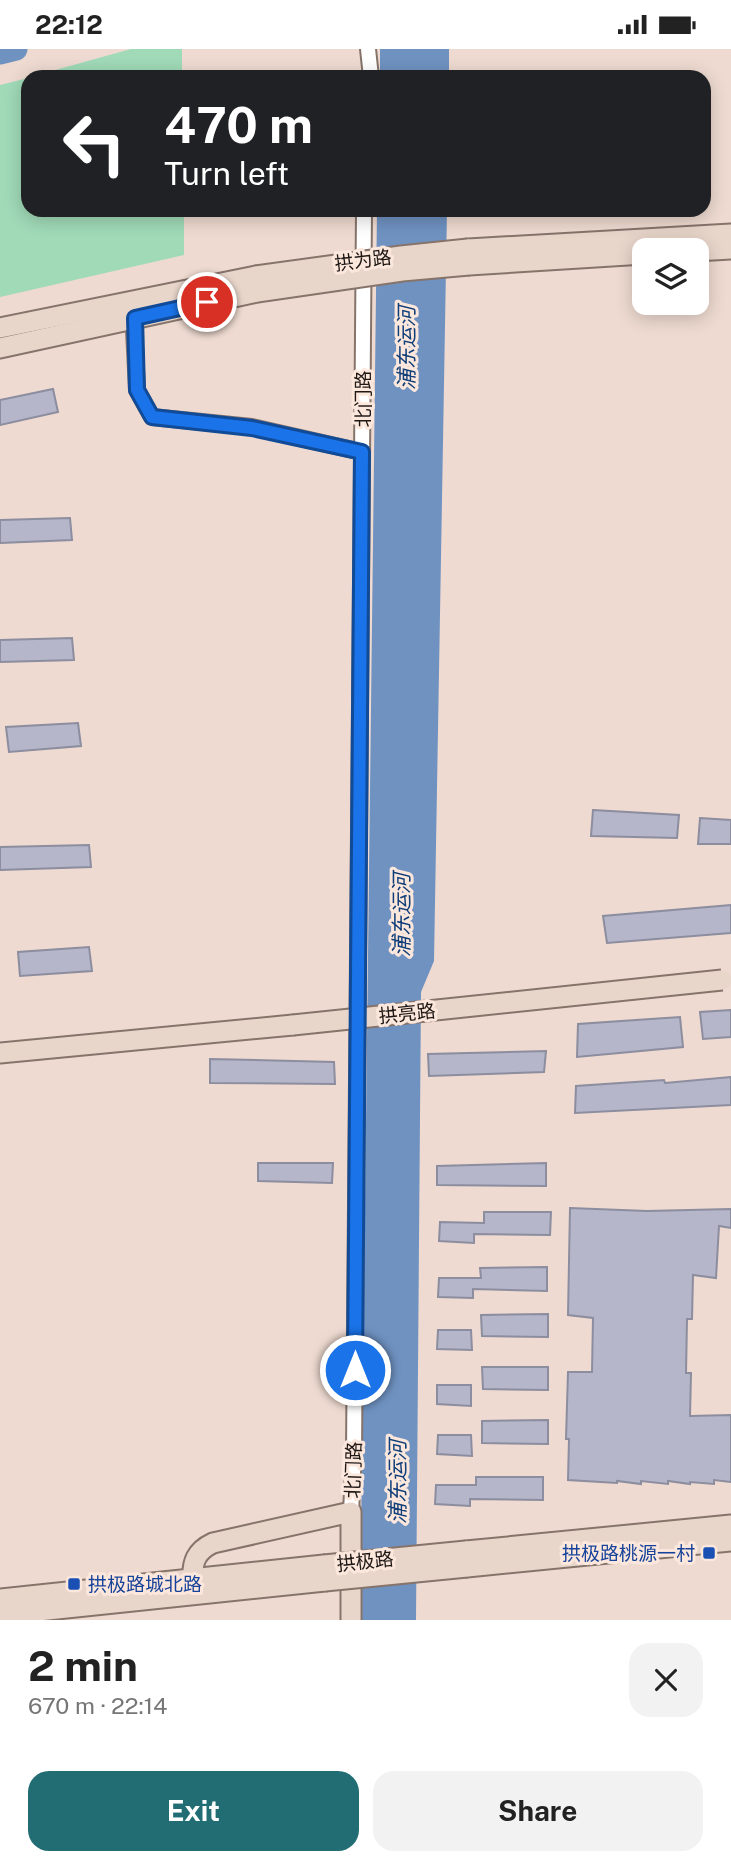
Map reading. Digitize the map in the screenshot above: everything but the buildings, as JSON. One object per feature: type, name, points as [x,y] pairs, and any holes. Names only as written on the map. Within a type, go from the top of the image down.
[{"type":"main road","name":"拱为路","points":[[468,257],[731,234]]},
{"type":"main road","points":[[709,250],[731,249]]},
{"type":"main road","name":"拱为路","points":[[0,348],[133,310],[401,255],[468,257],[632,254]]},
{"type":"main road","name":"拱为路","points":[[0,328],[133,310]]},
{"type":"main road","name":"拱亮路","points":[[0,1053],[726,980]]},
{"type":"main road","name":"北门路","points":[[193,1579],[195,1558],[201,1550],[213,1543],[351,1512],[351,1620]]},
{"type":"main road","name":"拱极路","points":[[0,1615],[731,1525]]},
{"type":"main road","name":"拱极路","points":[[466,1559],[731,1541]]},
{"type":"main road","name":"拱极路","points":[[0,1599],[193,1579],[325,1573]]},
{"type":"street","points":[[368,49],[370,70]]},
{"type":"street","name":"北门路","points":[[351,1512],[354,1438],[364,217]]},
{"type":"street","points":[[133,310],[137,390],[152,417],[252,428],[362,452]]},
{"type":"green space","points":[[131,49],[182,49],[182,70],[55,70]]},
{"type":"green space","points":[[21,80],[21,217],[184,217],[184,255],[0,297],[0,85]]},
{"type":"water","points":[[380,49],[449,49],[449,70],[380,70]]},
{"type":"water","name":"浦东运河","points":[[377,217],[447,217],[434,961],[421,992],[416,1620],[360,1620]]},
{"type":"waterway","points":[[0,53],[16,49]]},
{"type":"place","name":"拱极路桃源一村","points":[[709,1553]]},
{"type":"place","name":"拱极路城北路","points":[[74,1584]]},
{"type":"route","points":[[207,302],[135,318],[137,390],[152,417],[252,428],[362,452],[355,1370]]}]
